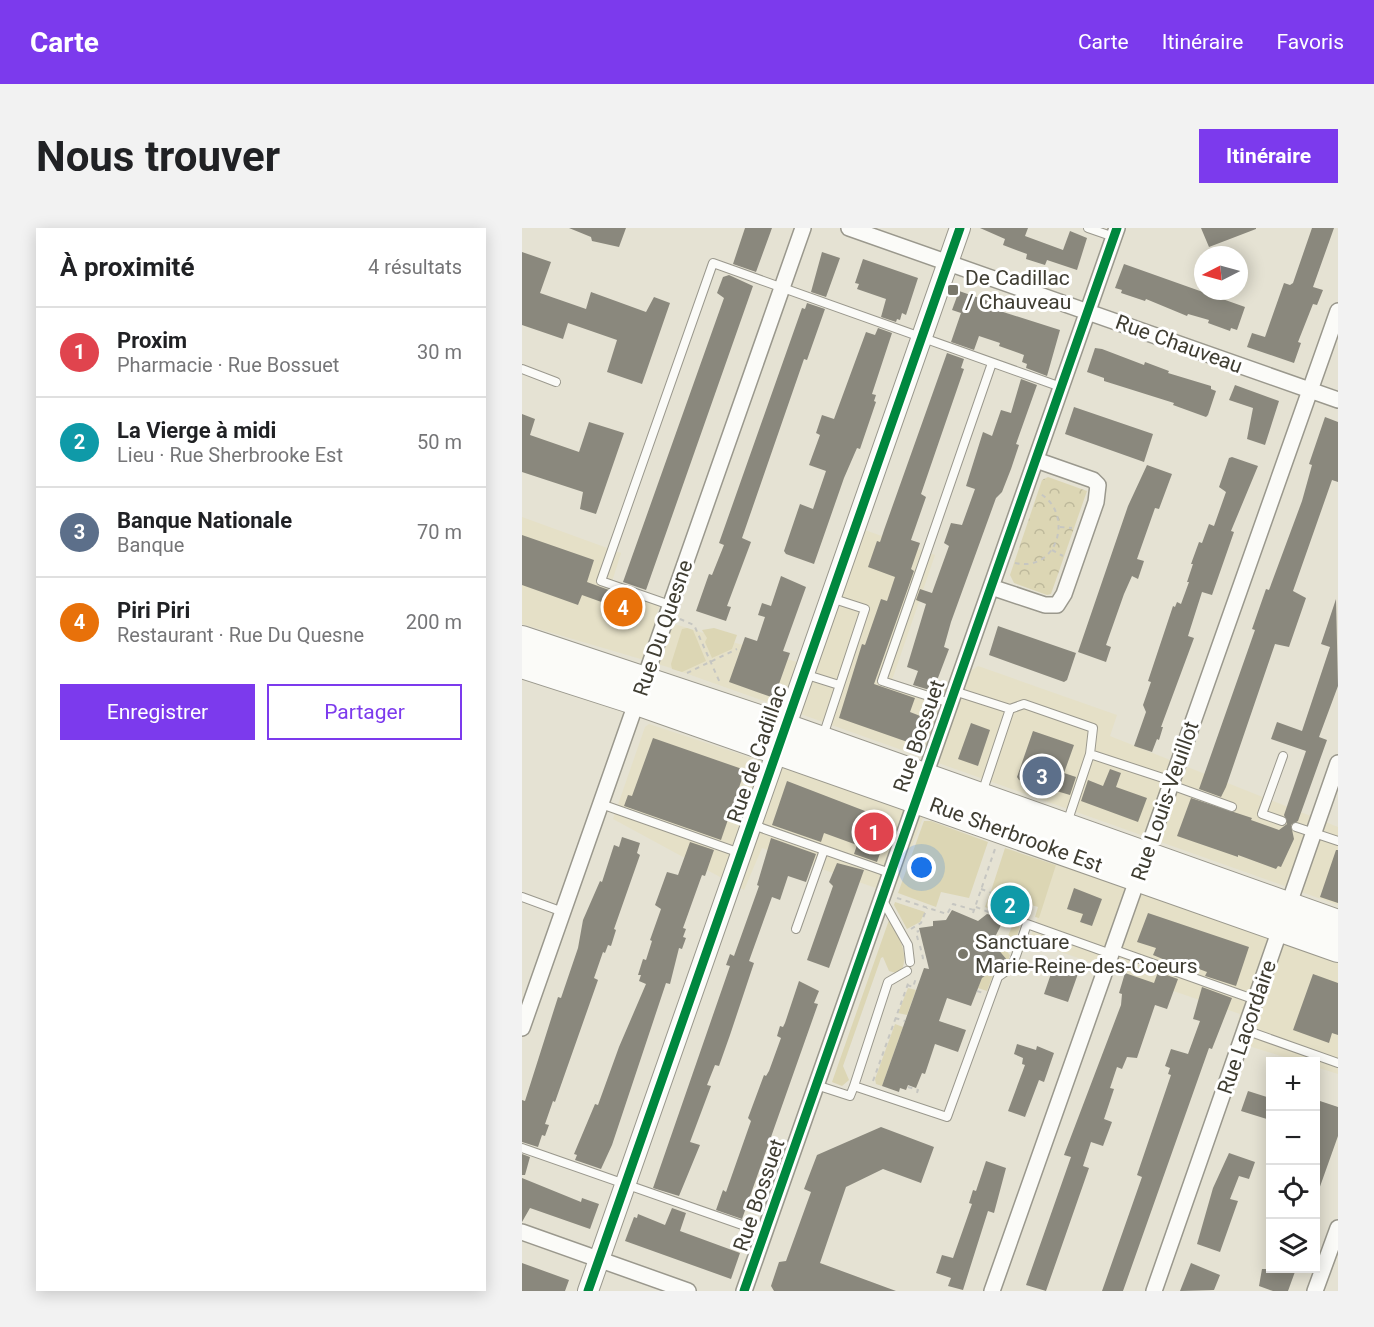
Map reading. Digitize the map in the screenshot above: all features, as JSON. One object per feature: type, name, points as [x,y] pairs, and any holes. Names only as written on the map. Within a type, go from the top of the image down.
[{"type":"main road","name":"Rue Sherbrooke Est","points":[[522,639],[777,751],[920,789],[981,798],[1146,855],[1285,917],[1338,949]]},
{"type":"main road","name":"Rue Sherbrooke Est","points":[[522,665],[641,690],[786,728],[821,741],[920,789],[1138,879],[1285,917],[1338,923]]},
{"type":"street","name":"Rue Du Quesne","points":[[522,1028],[803,228]]},
{"type":"street","name":"Rue Chauveau","points":[[849,228],[1338,400]]},
{"type":"street","name":"Rue de Cadillac","points":[[588,1291],[960,228]]},
{"type":"street","name":"Rue Bossuet","points":[[744,1291],[816,1086],[888,898],[890,873],[1116,233]]},
{"type":"street","name":"Rue Louis-Veuillot","points":[[992,1291],[1338,312]]},
{"type":"street","points":[[991,587],[1046,605],[1057,605],[1064,594],[1096,502],[1098,485],[1093,480],[1036,460]]},
{"type":"street","name":"Rue Lacordaire","points":[[1155,1291],[1338,763]]},
{"type":"street","points":[[1316,1291],[1338,1228]]},
{"type":"street","points":[[522,1232],[688,1291]]},
{"type":"lane","points":[[1088,228],[1116,233]]},
{"type":"lane","points":[[670,605],[601,581],[713,263],[1061,387]]},
{"type":"lane","points":[[992,363],[882,681],[1010,709],[1024,704],[1093,728],[1090,753],[1066,827]]},
{"type":"lane","points":[[522,369],[556,382]]},
{"type":"lane","points":[[821,741],[865,609],[831,598]]},
{"type":"lane","points":[[804,674],[839,685]]},
{"type":"lane","points":[[981,798],[1010,709]]},
{"type":"lane","points":[[1090,753],[1232,807]]},
{"type":"lane","points":[[1282,821],[1262,814],[1283,756]]},
{"type":"lane","points":[[601,804],[741,853]]},
{"type":"lane","points":[[752,825],[890,873]]},
{"type":"lane","points":[[1296,827],[1338,841]]},
{"type":"lane","points":[[796,929],[824,850]]},
{"type":"lane","points":[[522,897],[563,912]]},
{"type":"lane","points":[[888,898],[908,945],[910,962]]},
{"type":"lane","points":[[854,1086],[947,1117],[998,977],[1012,967],[1027,924],[1256,1000]]},
{"type":"lane","points":[[816,1086],[850,1096],[888,982],[909,972]]},
{"type":"lane","points":[[1245,1030],[1338,1063]]},
{"type":"lane","points":[[522,1148],[765,1233]]},
{"type":"path","points":[[1012,562],[1031,563],[1052,550],[1060,527],[1053,505],[1037,492]]},
{"type":"path","points":[[1060,527],[1074,528]]},
{"type":"path","points":[[1052,550],[1064,556]]},
{"type":"path","points":[[680,619],[694,625],[724,693]]},
{"type":"path","points":[[679,677],[737,649]]},
{"type":"path","points":[[974,910],[996,843]]},
{"type":"path","points":[[981,889],[992,893],[1002,905],[1007,903]]},
{"type":"path","points":[[888,898],[948,914],[953,904],[1010,921]]},
{"type":"path","points":[[906,931],[921,923],[927,908]]},
{"type":"path","points":[[877,1086],[873,1079],[907,986],[909,972]]},
{"type":"path","points":[[907,986],[913,987],[917,975]]},
{"type":"path","points":[[895,1018],[905,1021]]},
{"type":"path","points":[[908,1087],[918,1090],[913,1099]]},
{"type":"shaded area","points":[[522,517],[621,553],[610,588],[660,606],[655,618],[813,667],[862,529],[935,555],[891,683],[937,694],[978,666],[1117,715],[1110,736],[1338,827],[1338,905],[671,668],[522,624]]},
{"type":"shaded area","points":[[649,724],[924,815],[893,894],[762,848],[744,890],[613,819],[645,727]]},
{"type":"shaded area","points":[[1057,862],[1338,963],[1338,1074],[1320,1068],[1320,1057],[1284,1057],[1233,1041],[1240,1014],[1029,941]]},
{"type":"green space","points":[[1048,477],[1087,491],[1051,594],[1047,595],[1014,583],[1010,575],[1042,480]]},
{"type":"green space","points":[[714,628],[737,635],[732,649],[712,658],[705,642],[707,638],[702,630]]},
{"type":"green space","points":[[682,629],[693,630],[706,661],[682,672],[672,669],[671,664]]},
{"type":"green space","points":[[924,821],[931,821],[988,842],[969,898],[941,892],[936,907],[898,893]]},
{"type":"green space","points":[[1005,848],[1056,865],[1039,918],[1035,917],[1038,907],[1028,904],[1022,922],[985,907],[990,893],[1007,911],[1016,906],[1014,900],[1011,902],[1008,897],[1001,903],[991,891]]},
{"type":"green space","points":[[895,902],[925,912],[920,922],[907,929],[894,905]]},
{"type":"green space","points":[[889,920],[899,938],[904,963],[902,970],[896,973],[889,971],[883,957],[881,958],[843,1066],[849,1080],[842,1086],[832,1082]]},
{"type":"green space","points":[[1013,924],[1020,927],[1012,950],[1005,943]]},
{"type":"green space","points":[[1000,944],[1010,955],[1008,961],[994,972],[987,991],[978,988],[982,978],[1006,960],[997,948]]},
{"type":"green space","points":[[908,988],[916,990],[907,1015],[898,1013]]},
{"type":"green space","points":[[895,1024],[903,1027],[882,1086],[876,1084],[875,1079]]},
{"type":"building","points":[[569,228],[626,228],[619,247],[592,241],[591,237]]},
{"type":"building","points":[[745,228],[772,228],[756,272],[733,264]]},
{"type":"building","points":[[980,228],[1028,228],[1025,236],[1063,250],[1070,231],[1087,238],[1077,270],[1047,260],[1045,265],[1026,259],[1027,254],[1003,245],[1005,239]]},
{"type":"building","points":[[1201,228],[1256,228],[1212,246],[1209,246]]},
{"type":"building","points":[[1312,228],[1334,228],[1313,287],[1323,290],[1317,305],[1313,304],[1298,342],[1301,343],[1294,363],[1247,347],[1252,333],[1265,337],[1284,283],[1290,285],[1293,283]]},
{"type":"building","points":[[522,252],[551,262],[540,293],[586,309],[591,292],[646,312],[654,297],[670,303],[642,384],[607,372],[617,340],[568,323],[563,339],[522,325]]},
{"type":"building","points":[[822,252],[840,258],[826,297],[811,292]]},
{"type":"building","points":[[863,259],[918,278],[906,315],[902,313],[900,320],[897,319],[896,322],[881,317],[886,299],[857,289],[859,284],[855,283]]},
{"type":"building","points":[[1124,264],[1194,289],[1194,300],[1225,300],[1245,307],[1237,330],[1231,328],[1230,331],[1208,323],[1209,320],[1188,314],[1187,316],[1146,299],[1145,301],[1121,293],[1122,290],[1115,288]]},
{"type":"building","points":[[729,275],[753,286],[646,590],[623,582],[724,298],[717,293],[723,277]]},
{"type":"building","points":[[959,291],[988,301],[987,304],[1000,311],[1060,330],[1047,376],[1026,368],[1027,364],[1022,362],[1024,355],[999,346],[1000,343],[979,336],[974,350],[951,342],[961,313],[952,310]]},
{"type":"building","points":[[807,303],[825,309],[807,360],[804,359],[742,538],[751,542],[727,606],[731,607],[726,621],[696,611],[709,574],[712,575],[724,545],[719,543],[802,308],[805,309]]},
{"type":"building","points":[[878,328],[892,333],[872,394],[876,395],[874,401],[876,402],[860,449],[857,448],[844,478],[814,564],[786,554],[784,551],[800,504],[813,509],[826,471],[809,465],[820,435],[816,433],[822,415],[834,419],[866,332],[875,335]]},
{"type":"building","points":[[1095,348],[1144,365],[1145,362],[1169,371],[1168,373],[1211,386],[1211,389],[1216,391],[1208,415],[1206,417],[1173,405],[1174,403],[1104,381],[1104,378],[1087,372]]},
{"type":"building","points":[[947,353],[964,359],[961,368],[964,369],[921,494],[926,497],[911,540],[920,543],[911,569],[914,571],[874,684],[915,698],[910,712],[928,719],[919,746],[839,718],[862,644],[865,645],[881,599],[887,601],[895,577],[868,567],[877,541],[880,542]]},
{"type":"building","points":[[1021,379],[1037,385],[1016,444],[1019,445],[1011,469],[1002,492],[996,498],[951,622],[944,647],[949,649],[933,691],[913,685],[918,671],[907,667],[926,604],[916,600],[920,589],[932,593],[949,546],[944,543],[951,523],[962,525],[975,489],[966,486],[983,432],[992,436],[1001,410],[1011,413]]},
{"type":"building","points":[[1235,385],[1279,401],[1265,445],[1247,439],[1253,408],[1229,400]]},
{"type":"building","points":[[1074,407],[1153,434],[1144,462],[1065,434]]},
{"type":"building","points":[[522,414],[535,419],[530,435],[579,452],[589,422],[624,433],[596,514],[580,509],[583,492],[522,472]]},
{"type":"building","points":[[1325,417],[1338,422],[1338,482],[1332,480],[1293,591],[1306,598],[1289,647],[1275,644],[1221,797],[1199,789],[1255,630],[1252,629],[1266,589],[1269,590],[1302,501],[1312,465],[1309,464]]},
{"type":"building","points":[[1229,458],[1258,466],[1231,531],[1234,532],[1212,595],[1202,592],[1188,636],[1194,638],[1161,727],[1163,727],[1159,740],[1157,739],[1152,752],[1134,746],[1146,712],[1143,705],[1151,682],[1148,681],[1173,606],[1175,607],[1177,602],[1181,604],[1199,542],[1202,543],[1209,524],[1214,526],[1226,492],[1219,487]]},
{"type":"building","points":[[1147,465],[1172,474],[1159,509],[1155,508],[1137,559],[1144,561],[1138,579],[1132,576],[1106,645],[1111,647],[1106,662],[1078,652],[1128,506]]},
{"type":"building","points":[[522,535],[594,560],[587,582],[642,602],[635,622],[604,611],[607,604],[582,595],[578,605],[522,585]]},
{"type":"building","points":[[781,576],[806,587],[783,651],[790,653],[774,698],[729,682],[745,637],[757,641],[765,617],[758,615],[762,603],[771,606]]},
{"type":"building","points":[[1336,599],[1338,686],[1319,737],[1327,740],[1298,821],[1291,825],[1294,839],[1281,867],[1278,866],[1276,869],[1177,836],[1191,798],[1252,818],[1251,820],[1279,830],[1287,824],[1284,815],[1306,751],[1271,739],[1277,722],[1302,731],[1330,647],[1321,644]]},
{"type":"building","points":[[998,626],[1076,653],[1067,680],[1064,682],[989,655]]},
{"type":"building","points":[[971,723],[990,730],[978,766],[958,759]]},
{"type":"building","points":[[1033,731],[1074,745],[1064,773],[1076,777],[1070,795],[1019,780],[1017,777]]},
{"type":"building","points":[[653,738],[745,770],[721,840],[624,806],[628,795],[632,796]]},
{"type":"building","points":[[1110,769],[1121,773],[1116,787],[1147,798],[1138,822],[1081,801],[1088,780],[1103,786]]},
{"type":"building","points":[[787,781],[891,821],[877,862],[854,854],[857,845],[824,833],[821,842],[772,825]]},
{"type":"building","points":[[622,837],[640,843],[637,853],[640,855],[614,929],[616,930],[611,946],[608,945],[605,953],[603,952],[594,978],[598,980],[545,1124],[549,1125],[538,1147],[522,1142],[522,1100],[525,1101],[558,997],[561,998],[578,948],[583,920],[600,881],[602,882],[614,845],[619,847]]},
{"type":"building","points":[[771,838],[816,854],[806,882],[788,876],[780,900],[772,897],[749,961],[754,963],[730,1035],[719,1066],[715,1065],[707,1085],[711,1086],[690,1142],[700,1145],[679,1196],[653,1188],[730,966],[726,965],[730,954],[734,956],[759,886],[757,885]]},
{"type":"building","points":[[690,842],[714,850],[705,876],[702,875],[683,928],[686,929],[683,937],[686,938],[682,949],[679,948],[670,984],[666,983],[612,1145],[601,1169],[575,1160],[577,1155],[574,1154],[595,1104],[598,1105],[619,1047],[646,984],[639,981],[641,975],[638,975],[652,941],[650,940],[661,909],[655,905],[667,872],[678,875]]},
{"type":"building","points":[[1336,850],[1338,850],[1338,903],[1320,897]]},
{"type":"building","points":[[837,863],[864,870],[829,968],[807,960],[833,886],[829,882]]},
{"type":"building","points":[[1074,888],[1102,899],[1092,926],[1080,922],[1083,914],[1067,909]]},
{"type":"building","points":[[952,910],[978,921],[987,914],[999,917],[1001,925],[994,939],[1000,944],[997,948],[1007,960],[982,978],[971,1006],[947,998],[939,1021],[966,1030],[958,1052],[935,1044],[925,1074],[922,1073],[916,1088],[908,1085],[906,1090],[900,1088],[899,1092],[882,1086],[924,968],[929,969],[919,928],[933,926],[933,921],[946,920]]},
{"type":"building","points":[[1148,913],[1249,947],[1236,986],[1205,976],[1207,972],[1183,963],[1182,967],[1153,955],[1156,948],[1137,942]]},
{"type":"building","points":[[1056,959],[1080,968],[1068,1002],[1044,994]]},
{"type":"building","points":[[1158,972],[1178,979],[1167,1009],[1155,1005],[1137,1058],[1127,1057],[1122,1069],[1117,1067],[1110,1088],[1114,1089],[1104,1119],[1112,1122],[1103,1146],[1091,1142],[1083,1166],[1089,1168],[1046,1291],[1026,1285],[1071,1157],[1064,1155],[1121,1005],[1122,994],[1119,993],[1125,973],[1154,983]]},
{"type":"building","points":[[1313,974],[1338,983],[1338,1035],[1332,1033],[1329,1043],[1293,1030]]},
{"type":"building","points":[[799,981],[819,991],[814,1003],[818,1004],[742,1219],[716,1210],[723,1190],[726,1192],[751,1121],[748,1118],[764,1075],[766,1076],[769,1071],[781,1038],[777,1036],[780,1026],[783,1027],[785,1023]]},
{"type":"building","points":[[1202,987],[1232,998],[1212,1049],[1209,1048],[1123,1291],[1102,1291],[1142,1177],[1137,1175],[1171,1075],[1168,1074],[1170,1068],[1165,1066],[1171,1049],[1188,1054],[1200,1021],[1193,1019]]},
{"type":"building","points":[[1017,1044],[1036,1050],[1037,1046],[1054,1053],[1044,1082],[1039,1080],[1025,1117],[1008,1111],[1025,1065],[1022,1064],[1023,1058],[1014,1054]]},
{"type":"building","points":[[1248,1091],[1266,1097],[1266,1119],[1241,1111]]},
{"type":"building","points":[[1320,1101],[1338,1107],[1338,1136],[1320,1187]]},
{"type":"building","points":[[881,1127],[934,1147],[921,1183],[883,1169],[846,1187],[820,1263],[896,1291],[774,1291],[771,1286],[779,1262],[786,1261],[811,1192],[804,1189],[817,1155]]},
{"type":"building","points":[[1229,1153],[1255,1162],[1249,1179],[1239,1176],[1230,1199],[1238,1201],[1220,1252],[1197,1244],[1213,1188]]},
{"type":"building","points":[[522,1154],[530,1157],[525,1175],[522,1175]]},
{"type":"building","points":[[986,1161],[1006,1168],[994,1213],[988,1211],[963,1290],[948,1286],[951,1278],[936,1273],[942,1255],[953,1258],[972,1204],[969,1203],[973,1190],[976,1191]]},
{"type":"building","points":[[522,1178],[581,1202],[582,1198],[599,1204],[590,1229],[530,1208],[522,1222]]},
{"type":"building","points":[[672,1208],[686,1213],[680,1231],[740,1253],[731,1279],[625,1241],[634,1217],[637,1218],[638,1214],[665,1225]]},
{"type":"building","points":[[522,1263],[569,1280],[565,1291],[522,1291]]},
{"type":"building","points":[[1191,1263],[1220,1275],[1214,1290],[1180,1291]]},
{"type":"building","points":[[1262,1269],[1266,1269],[1266,1273],[1295,1273],[1288,1291],[1273,1291],[1259,1286]]},
{"type":"cycle path","points":[[588,1291],[960,228]]},
{"type":"cycle path","points":[[744,1291],[1117,228]]},
{"type":"place","name":"De Cadillac / Chauveau","points":[[953,290]]},
{"type":"place","name":"Piri Piri","points":[[623,607]]},
{"type":"place","name":"Banque Nationale","points":[[1042,776]]},
{"type":"place","name":"Proxim","points":[[874,832]]},
{"type":"place","name":"La Vierge à midi","points":[[1010,905]]},
{"type":"place","name":"Sanctuare Marie-Reine-des-Coeurs","points":[[963,954]]}]
